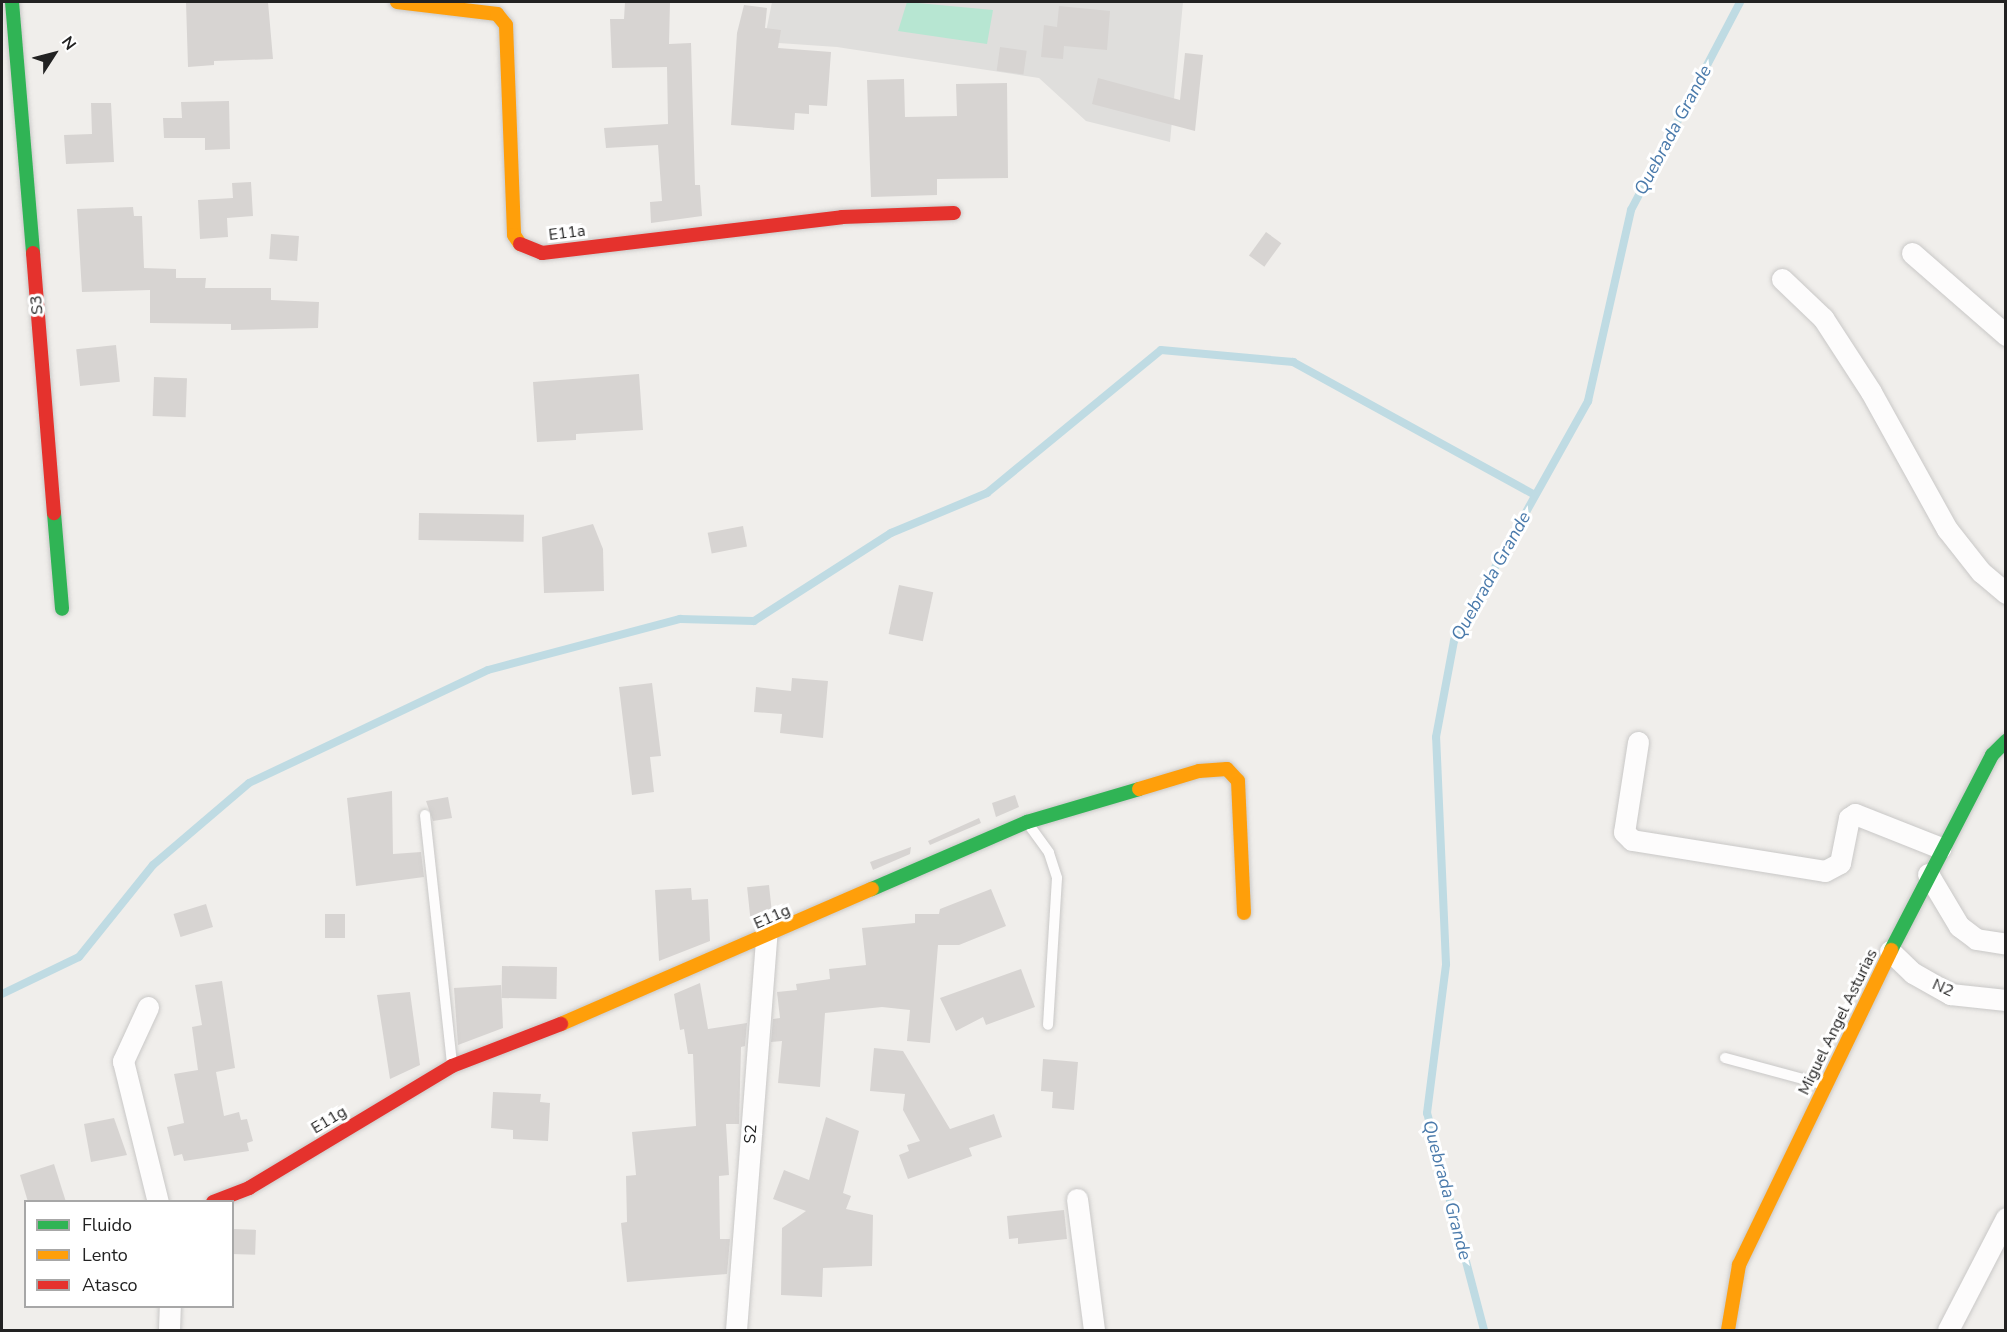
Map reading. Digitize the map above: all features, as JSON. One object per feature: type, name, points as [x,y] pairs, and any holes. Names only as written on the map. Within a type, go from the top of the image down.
[{"type":"street","name":"S3","points":[[12,2],[62,609]]},
{"type":"street","name":"E11a","points":[[398,2],[497,14],[506,25],[514,235],[524,249],[542,253],[842,217],[954,213]]},
{"type":"street","points":[[1912,253],[2006,335]]},
{"type":"street","points":[[1782,279],[1823,318],[1871,392],[1947,529],[1981,572],[2006,593]]},
{"type":"street","name":"Miguel Angel Asturias","points":[[1728,1330],[1739,1265],[1941,848],[1992,755],[2006,741]]},
{"type":"street","points":[[1638,742],[1624,832],[1632,840],[1825,871],[1840,863],[1849,818],[1855,814],[1941,848]]},
{"type":"street","name":"E11g","points":[[218,1200],[249,1188],[452,1066],[766,937],[1027,822],[1199,771],[1227,769],[1238,780],[1244,913]]},
{"type":"street","points":[[1928,874],[1959,926],[1976,939],[2006,944]]},
{"type":"street","name":"S2","points":[[736,1330],[766,937]]},
{"type":"street","name":"N2","points":[[1890,951],[1913,973],[1950,994],[2006,1000]]},
{"type":"street","points":[[148,1007],[123,1061],[158,1200]]},
{"type":"street","points":[[1077,1199],[1095,1330]]},
{"type":"street","points":[[1948,1330],[2006,1218]]},
{"type":"street","points":[[169,1330],[170,1308]]},
{"type":"lane","points":[[426,815],[452,1066]]},
{"type":"lane","points":[[1027,822],[1049,853],[1057,878],[1048,1025]]},
{"type":"lane","points":[[1725,1058],[1826,1086]]},
{"type":"shaded area","points":[[772,2],[1183,2],[1170,142],[1086,121],[1039,78],[837,47],[764,42]]},
{"type":"green space","points":[[907,2],[993,10],[987,44],[898,31]]},
{"type":"building","points":[[186,2],[268,2],[273,59],[214,61],[214,65],[188,67]]},
{"type":"building","points":[[625,2],[670,2],[669,44],[691,43],[695,185],[700,185],[702,216],[651,223],[650,202],[662,201],[658,145],[606,148],[604,128],[668,124],[667,67],[612,68],[610,19],[624,19]]},
{"type":"building","points":[[744,5],[767,8],[765,28],[781,30],[778,48],[831,52],[827,106],[809,105],[809,114],[795,113],[794,130],[731,125],[737,33]]},
{"type":"building","points":[[1059,6],[1110,11],[1107,50],[1064,46],[1063,59],[1041,57],[1044,25],[1057,27]]},
{"type":"building","points":[[1000,47],[1027,51],[1023,75],[997,71]]},
{"type":"building","points":[[1185,53],[1203,55],[1195,131],[1092,104],[1098,78],[1180,100]]},
{"type":"building","points":[[904,79],[905,117],[957,116],[956,84],[1007,83],[1008,178],[937,179],[937,195],[871,197],[867,80]]},
{"type":"building","points":[[229,101],[230,149],[205,150],[205,138],[164,138],[163,118],[182,118],[181,102]]},
{"type":"building","points":[[91,103],[111,103],[114,162],[66,164],[64,135],[92,134]]},
{"type":"building","points":[[251,182],[253,216],[227,218],[228,237],[200,239],[198,200],[233,198],[232,183]]},
{"type":"building","points":[[133,207],[134,216],[142,216],[144,268],[176,269],[176,278],[206,278],[205,288],[271,288],[271,300],[319,302],[318,328],[231,330],[231,324],[150,323],[150,290],[82,292],[77,209]]},
{"type":"building","points":[[1266,232],[1281,243],[1264,267],[1249,255]]},
{"type":"building","points":[[271,234],[299,236],[297,261],[269,259]]},
{"type":"building","points":[[116,345],[120,382],[80,386],[76,349]]},
{"type":"building","points":[[639,374],[643,430],[576,434],[576,440],[537,442],[533,382]]},
{"type":"building","points":[[154,377],[187,378],[186,417],[153,416]]},
{"type":"building","points":[[419,513],[524,515],[524,542],[419,540]]},
{"type":"building","points":[[593,524],[603,549],[604,591],[544,593],[542,537]]},
{"type":"building","points":[[743,526],[747,547],[712,553],[708,533]]},
{"type":"building","points":[[899,585],[933,592],[923,641],[889,634]]},
{"type":"building","points":[[792,678],[828,681],[823,738],[780,733],[782,714],[754,712],[756,687],[791,691]]},
{"type":"building","points":[[652,683],[661,756],[650,757],[654,792],[632,795],[619,687]]},
{"type":"building","points":[[392,791],[393,854],[421,852],[424,877],[356,886],[347,798]]},
{"type":"building","points":[[1015,795],[1019,807],[996,817],[992,803]]},
{"type":"building","points":[[448,797],[452,818],[433,821],[426,801]]},
{"type":"building","points":[[979,818],[981,823],[930,845],[928,841]]},
{"type":"building","points":[[911,847],[910,854],[873,870],[870,862]]},
{"type":"building","points":[[769,885],[772,914],[750,916],[747,887]]},
{"type":"building","points":[[691,888],[692,900],[708,899],[710,941],[659,961],[655,890]]},
{"type":"building","points":[[991,889],[1006,926],[959,945],[938,945],[930,1043],[907,1041],[910,1010],[882,1007],[825,1013],[820,1087],[778,1083],[782,1041],[771,1042],[773,1019],[780,1018],[777,992],[797,990],[796,984],[830,979],[829,969],[866,965],[862,928],[915,923],[915,914],[939,914],[940,909]]},
{"type":"building","points":[[206,904],[213,927],[181,937],[173,914]]},
{"type":"building","points":[[325,914],[345,914],[345,938],[325,938]]},
{"type":"building","points":[[502,966],[557,967],[556,999],[501,998]]},
{"type":"building","points":[[1021,969],[1035,1007],[986,1025],[983,1017],[956,1031],[940,998]]},
{"type":"building","points":[[222,981],[235,1068],[216,1072],[224,1116],[239,1112],[241,1120],[247,1119],[253,1141],[247,1143],[249,1151],[184,1161],[182,1154],[174,1156],[167,1127],[184,1123],[174,1074],[198,1070],[192,1027],[202,1025],[195,985]]},
{"type":"building","points":[[700,983],[708,1029],[747,1023],[745,1046],[741,1047],[739,1124],[726,1124],[729,1175],[719,1176],[720,1239],[730,1239],[727,1274],[627,1282],[621,1223],[627,1222],[626,1176],[636,1175],[632,1132],[696,1126],[693,1054],[688,1054],[684,1029],[680,1030],[674,994]]},
{"type":"building","points":[[501,985],[503,1028],[458,1045],[454,988]]},
{"type":"building","points":[[410,992],[420,1065],[390,1079],[377,995]]},
{"type":"building","points":[[874,1048],[903,1051],[950,1129],[994,1114],[1002,1137],[969,1148],[972,1156],[908,1179],[899,1155],[909,1151],[907,1145],[920,1141],[903,1110],[905,1094],[870,1091]]},
{"type":"building","points":[[1043,1059],[1078,1062],[1074,1110],[1052,1108],[1053,1092],[1041,1091]]},
{"type":"building","points":[[493,1092],[541,1094],[540,1102],[550,1103],[548,1141],[513,1139],[513,1130],[491,1128]]},
{"type":"building","points":[[826,1117],[859,1131],[843,1193],[851,1196],[846,1209],[873,1215],[872,1266],[823,1268],[822,1297],[781,1295],[782,1228],[806,1211],[773,1199],[784,1170],[809,1180]]},
{"type":"building","points":[[114,1118],[127,1155],[91,1162],[84,1124]]},
{"type":"building","points":[[54,1164],[65,1200],[27,1200],[20,1175]]},
{"type":"building","points":[[1064,1210],[1067,1239],[1018,1244],[1018,1238],[1009,1239],[1007,1216]]},
{"type":"building","points":[[234,1229],[256,1230],[255,1255],[234,1254]]},
{"type":"waterway","name":"Quebrada Grande","points":[[1484,1330],[1427,1113],[1446,964],[1436,737],[1454,641],[1588,401],[1631,210],[1740,2]]},
{"type":"waterway","points":[[2,994],[79,957],[153,865],[249,783],[488,670],[680,619],[754,621],[891,533],[987,493],[1161,350],[1293,362],[1535,495]]},
{"type":"traffic: fast","points":[[12,2],[33,253]]},
{"type":"traffic: fast","points":[[54,513],[62,609]]},
{"type":"traffic: fast","points":[[1891,950],[1992,755],[2006,741]]},
{"type":"traffic: fast","points":[[872,889],[1027,822],[1139,789]]},
{"type":"traffic: slow","points":[[397,2],[497,14],[506,25],[514,235],[520,244]]},
{"type":"traffic: slow","points":[[1139,789],[1199,771],[1227,769],[1238,781],[1244,913]]},
{"type":"traffic: slow","points":[[561,1024],[872,889]]},
{"type":"traffic: slow","points":[[1728,1330],[1739,1265],[1891,950]]},
{"type":"traffic: jam","points":[[520,244],[542,253],[842,217],[954,213]]},
{"type":"traffic: jam","points":[[33,253],[54,513]]},
{"type":"traffic: jam","points":[[218,1200],[249,1188],[452,1066],[561,1024]]}]
